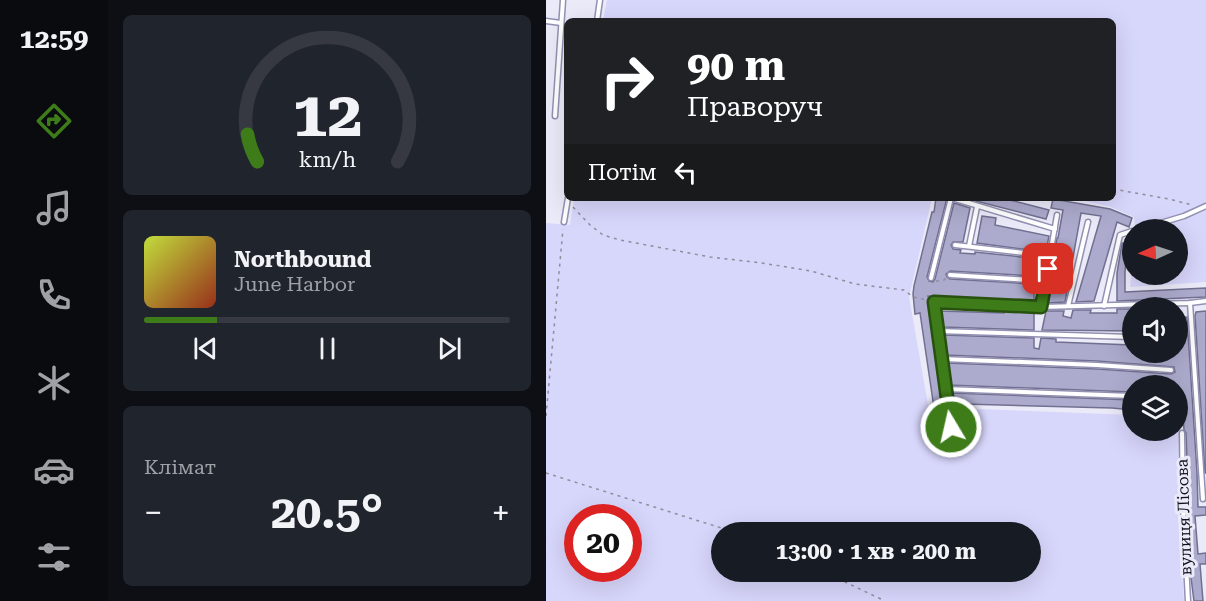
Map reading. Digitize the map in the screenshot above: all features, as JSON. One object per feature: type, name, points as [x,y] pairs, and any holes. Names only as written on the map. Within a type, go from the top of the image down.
[{"type":"lane","points":[[555,116],[563,0]]},
{"type":"lane","points":[[597,18],[600,0]]},
{"type":"lane","points":[[546,21],[561,23]]},
{"type":"lane","points":[[564,222],[568,201]]},
{"type":"lane","points":[[931,278],[950,201]]},
{"type":"lane","points":[[960,201],[1055,229]]},
{"type":"lane","points":[[1174,219],[1204,206]]},
{"type":"lane","points":[[969,246],[977,207]]},
{"type":"lane","points":[[1041,307],[1057,215]]},
{"type":"lane","points":[[1068,306],[1088,222]]},
{"type":"lane","points":[[1104,306],[1122,234]]},
{"type":"lane","points":[[955,245],[1050,256]]},
{"type":"lane","points":[[950,275],[1046,281]]},
{"type":"lane","points":[[951,427],[934,302],[1041,307],[1206,301]]},
{"type":"lane","points":[[1190,303],[1203,499]]},
{"type":"lane","points":[[937,332],[1122,337]]},
{"type":"lane","points":[[942,359],[1171,370]]},
{"type":"lane","points":[[945,389],[1122,396]]},
{"type":"lane","name":"вулиця Лісова","points":[[1182,441],[1188,601]]},
{"type":"path","points":[[1116,190],[1204,206]]},
{"type":"path","points":[[570,201],[597,230],[620,240],[710,257],[810,271],[855,284],[904,290],[913,297],[934,302]]},
{"type":"path","points":[[546,416],[564,222]]},
{"type":"path","points":[[931,278],[934,282],[950,275]]},
{"type":"path","points":[[546,473],[711,525]]},
{"type":"path","points":[[845,582],[885,601]]},
{"type":"shaded area","points":[[607,0],[1206,0],[1206,282],[1188,283],[1188,219],[1134,219],[1111,207],[1084,201],[1116,201],[1116,18],[604,18]]},
{"type":"shaded area","points":[[574,201],[931,201],[909,297],[936,450],[972,446],[976,409],[1122,415],[1122,441],[1179,441],[1178,515],[1184,601],[546,601],[546,223],[570,225]]},
{"type":"shaded area","points":[[1130,285],[1160,285],[1130,287]]},
{"type":"building","points":[[936,201],[946,201],[927,277],[929,281],[933,282],[935,279],[954,203],[970,208],[963,242],[953,242],[951,245],[953,249],[961,250],[960,253],[975,254],[975,252],[1031,258],[1032,264],[1040,265],[1041,274],[1034,274],[1034,276],[950,271],[946,274],[950,279],[1034,284],[1034,303],[928,296],[948,430],[953,431],[955,427],[951,393],[1122,400],[1122,409],[964,404],[968,434],[961,434],[962,443],[946,444],[945,435],[938,435],[920,313],[915,314],[913,294],[932,212],[934,212]]},
{"type":"building","points":[[976,201],[1014,201],[1049,210],[1046,219]]},
{"type":"building","points":[[1053,201],[1110,209],[1132,218],[1122,219],[1122,224],[1117,222],[1094,301],[1076,302],[1101,216],[1081,213],[1065,302],[1047,303],[1063,210],[1051,208]]},
{"type":"building","points":[[982,216],[996,218],[995,225],[1049,236],[1046,251],[977,243]]},
{"type":"building","points":[[1122,243],[1122,285],[1125,285],[1125,292],[1206,288],[1206,297],[1122,297],[1122,301],[1117,301],[1117,273]]},
{"type":"building","points":[[1004,309],[1034,311],[1034,330],[942,327],[939,311],[1004,313]]},
{"type":"building","points":[[1117,309],[1122,309],[1122,331],[1042,330],[1046,311],[1064,311],[1063,316],[1071,318],[1073,310],[1091,310],[1090,313],[1117,313]]},
{"type":"building","points":[[1206,311],[1205,473],[1195,316],[1196,312]]},
{"type":"building","points":[[1188,333],[1198,507],[1206,507],[1206,515],[1195,516],[1198,554],[1206,553],[1206,564],[1200,564],[1203,601],[1194,601],[1190,570],[1186,441],[1188,375],[1122,375],[1122,392],[949,385],[946,363],[1171,374],[1175,372],[1174,367],[1123,363],[1188,363]]},
{"type":"building","points":[[943,335],[1034,338],[1034,348],[1039,349],[1041,338],[1056,339],[1056,342],[1122,345],[1122,363],[945,355]]},
{"type":"route","points":[[951,427],[934,302],[1041,307],[1048,269]]}]
